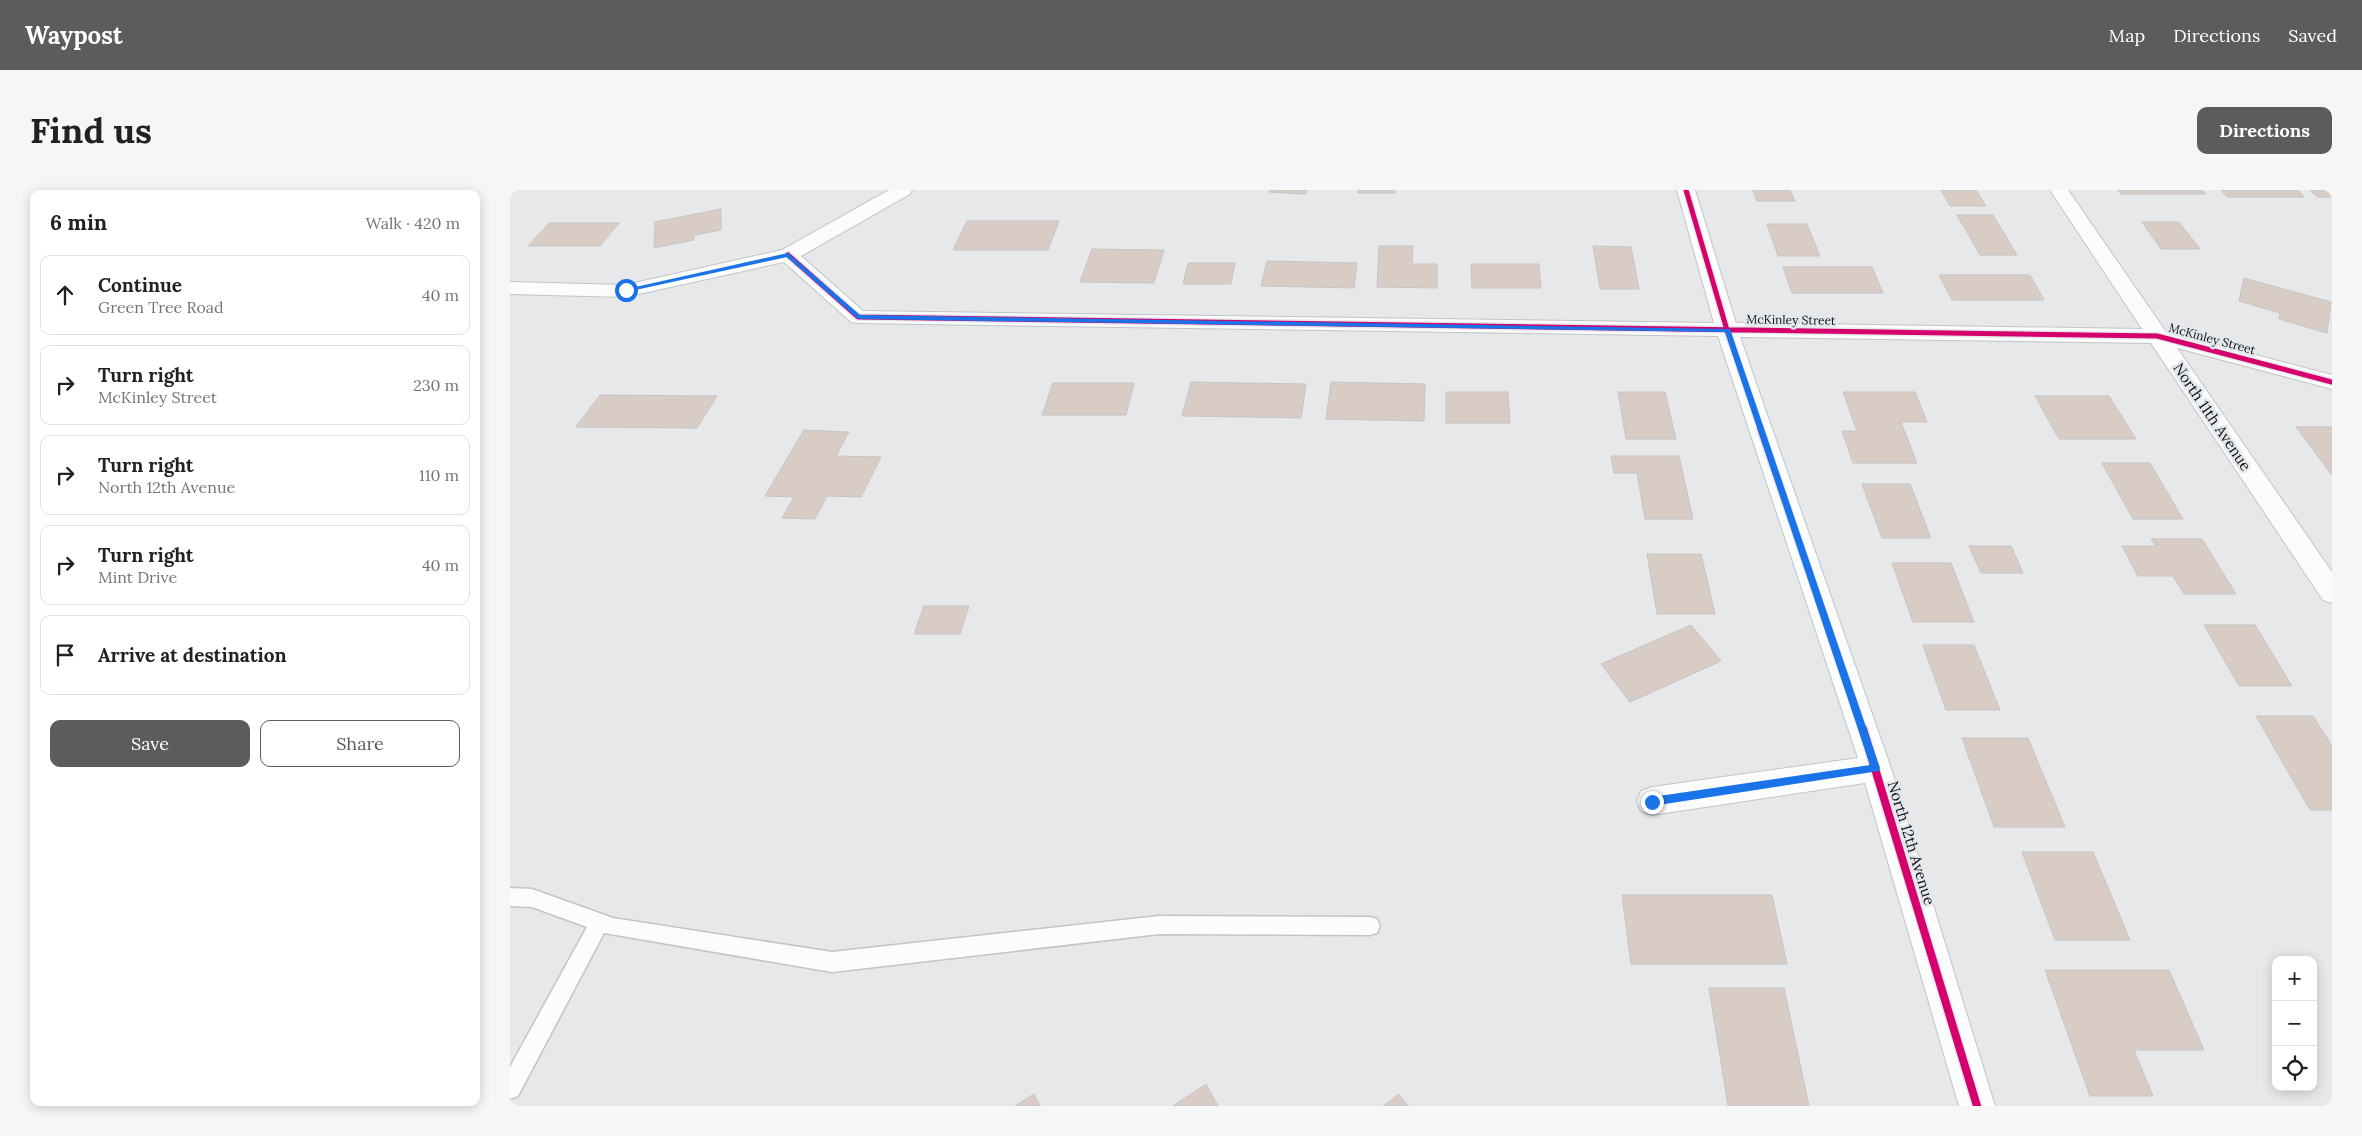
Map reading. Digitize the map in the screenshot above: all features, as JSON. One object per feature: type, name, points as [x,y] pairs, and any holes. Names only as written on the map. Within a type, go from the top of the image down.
[{"type":"street","points":[[510,288],[626,290],[788,255],[903,190]]},
{"type":"street","name":"North 12th Avenue","points":[[1686,190],[1728,330],[1876,768],[1977,1106]]},
{"type":"street","name":"North 11th Avenue","points":[[2059,190],[2332,593]]},
{"type":"street","name":"McKinley Street","points":[[788,255],[858,317],[2157,336],[2332,382]]},
{"type":"street","points":[[1652,802],[1876,768]]},
{"type":"lane","points":[[510,897],[532,898],[613,927],[832,962],[1159,925],[1370,926]]},
{"type":"lane","points":[[510,1088],[600,922]]},
{"type":"building","points":[[1270,190],[1307,190],[1305,194],[1269,192]]},
{"type":"building","points":[[1358,190],[1395,190],[1395,193],[1358,193]]},
{"type":"building","points":[[1753,190],[1790,190],[1795,201],[1757,201]]},
{"type":"building","points":[[1941,190],[1976,190],[1986,206],[1950,206]]},
{"type":"building","points":[[2118,190],[2202,190],[2205,194],[2121,194]]},
{"type":"building","points":[[2221,190],[2298,190],[2304,197],[2227,197]]},
{"type":"building","points":[[2310,190],[2332,190],[2332,197],[2317,197]]},
{"type":"building","points":[[721,209],[721,230],[694,235],[694,240],[654,248],[655,222]]},
{"type":"building","points":[[1957,215],[1993,215],[2017,255],[1980,255]]},
{"type":"building","points":[[967,221],[1059,221],[1048,250],[953,250]]},
{"type":"building","points":[[2142,222],[2179,222],[2200,249],[2161,249]]},
{"type":"building","points":[[549,223],[619,223],[600,246],[528,246]]},
{"type":"building","points":[[1767,224],[1807,224],[1820,256],[1778,256]]},
{"type":"building","points":[[1379,246],[1413,246],[1412,264],[1437,264],[1437,288],[1377,287]]},
{"type":"building","points":[[1593,246],[1631,247],[1639,289],[1600,289]]},
{"type":"building","points":[[1092,249],[1164,250],[1154,283],[1080,282]]},
{"type":"building","points":[[1267,261],[1357,263],[1354,288],[1261,286]]},
{"type":"building","points":[[1188,263],[1235,263],[1231,284],[1183,284]]},
{"type":"building","points":[[1471,264],[1539,264],[1541,288],[1472,288]]},
{"type":"building","points":[[1783,267],[1872,267],[1883,293],[1792,293]]},
{"type":"building","points":[[1939,275],[2030,275],[2044,300],[1952,300]]},
{"type":"building","points":[[2244,278],[2331,302],[2327,333],[2279,319],[2280,313],[2239,301]]},
{"type":"building","points":[[1191,382],[1306,384],[1301,418],[1182,416]]},
{"type":"building","points":[[1331,382],[1425,384],[1424,421],[1326,419]]},
{"type":"building","points":[[1053,383],[1134,383],[1126,415],[1042,415]]},
{"type":"building","points":[[1446,392],[1508,392],[1510,423],[1446,423]]},
{"type":"building","points":[[1618,392],[1665,392],[1676,439],[1626,439]]},
{"type":"building","points":[[1843,392],[1915,392],[1927,422],[1901,422],[1917,463],[1853,463],[1842,431],[1857,431]]},
{"type":"building","points":[[600,395],[717,396],[697,428],[576,427]]},
{"type":"building","points":[[2035,396],[2109,396],[2136,439],[2059,439]]},
{"type":"building","points":[[2296,427],[2332,427],[2332,474],[2331,474]]},
{"type":"building","points":[[804,430],[849,432],[836,456],[881,457],[861,497],[827,496],[815,519],[782,518],[794,497],[765,496]]},
{"type":"building","points":[[1611,456],[1679,456],[1693,519],[1645,519],[1637,473],[1614,473]]},
{"type":"building","points":[[2102,463],[2150,463],[2183,519],[2133,519]]},
{"type":"building","points":[[1862,484],[1910,484],[1931,538],[1882,538]]},
{"type":"building","points":[[2151,539],[2202,539],[2236,594],[2184,594],[2173,576],[2138,576],[2122,546],[2156,546]]},
{"type":"building","points":[[1969,546],[2011,546],[2023,573],[1981,573]]},
{"type":"building","points":[[1647,554],[1701,554],[1715,614],[1657,614]]},
{"type":"building","points":[[1892,563],[1951,563],[1974,622],[1913,622]]},
{"type":"building","points":[[924,606],[969,606],[960,634],[914,634]]},
{"type":"building","points":[[1691,625],[1721,661],[1630,702],[1601,664]]},
{"type":"building","points":[[2204,625],[2255,625],[2292,686],[2239,686]]},
{"type":"building","points":[[1923,645],[1974,645],[2000,710],[1946,710]]},
{"type":"building","points":[[2256,716],[2313,716],[2332,746],[2332,810],[2310,810]]},
{"type":"building","points":[[1962,738],[2028,738],[2065,827],[1994,827]]},
{"type":"building","points":[[2022,852],[2093,852],[2130,940],[2055,940]]},
{"type":"building","points":[[1622,895],[1772,895],[1787,964],[1631,964]]},
{"type":"building","points":[[2045,970],[2169,970],[2204,1050],[2134,1050],[2153,1096],[2090,1096]]},
{"type":"building","points":[[1709,988],[1784,988],[1809,1106],[1728,1106]]},
{"type":"building","points":[[1206,1084],[1218,1106],[1173,1106]]},
{"type":"building","points":[[1034,1094],[1040,1106],[1015,1106]]},
{"type":"building","points":[[1399,1094],[1408,1106],[1383,1106]]},
{"type":"cycle path","points":[[1686,190],[1727,330],[1876,768],[1977,1106]]},
{"type":"cycle path","points":[[788,255],[858,317],[2157,336],[2332,382]]},
{"type":"route","points":[[626,290],[788,255],[858,317],[1728,330],[1876,768],[1652,802]]}]
